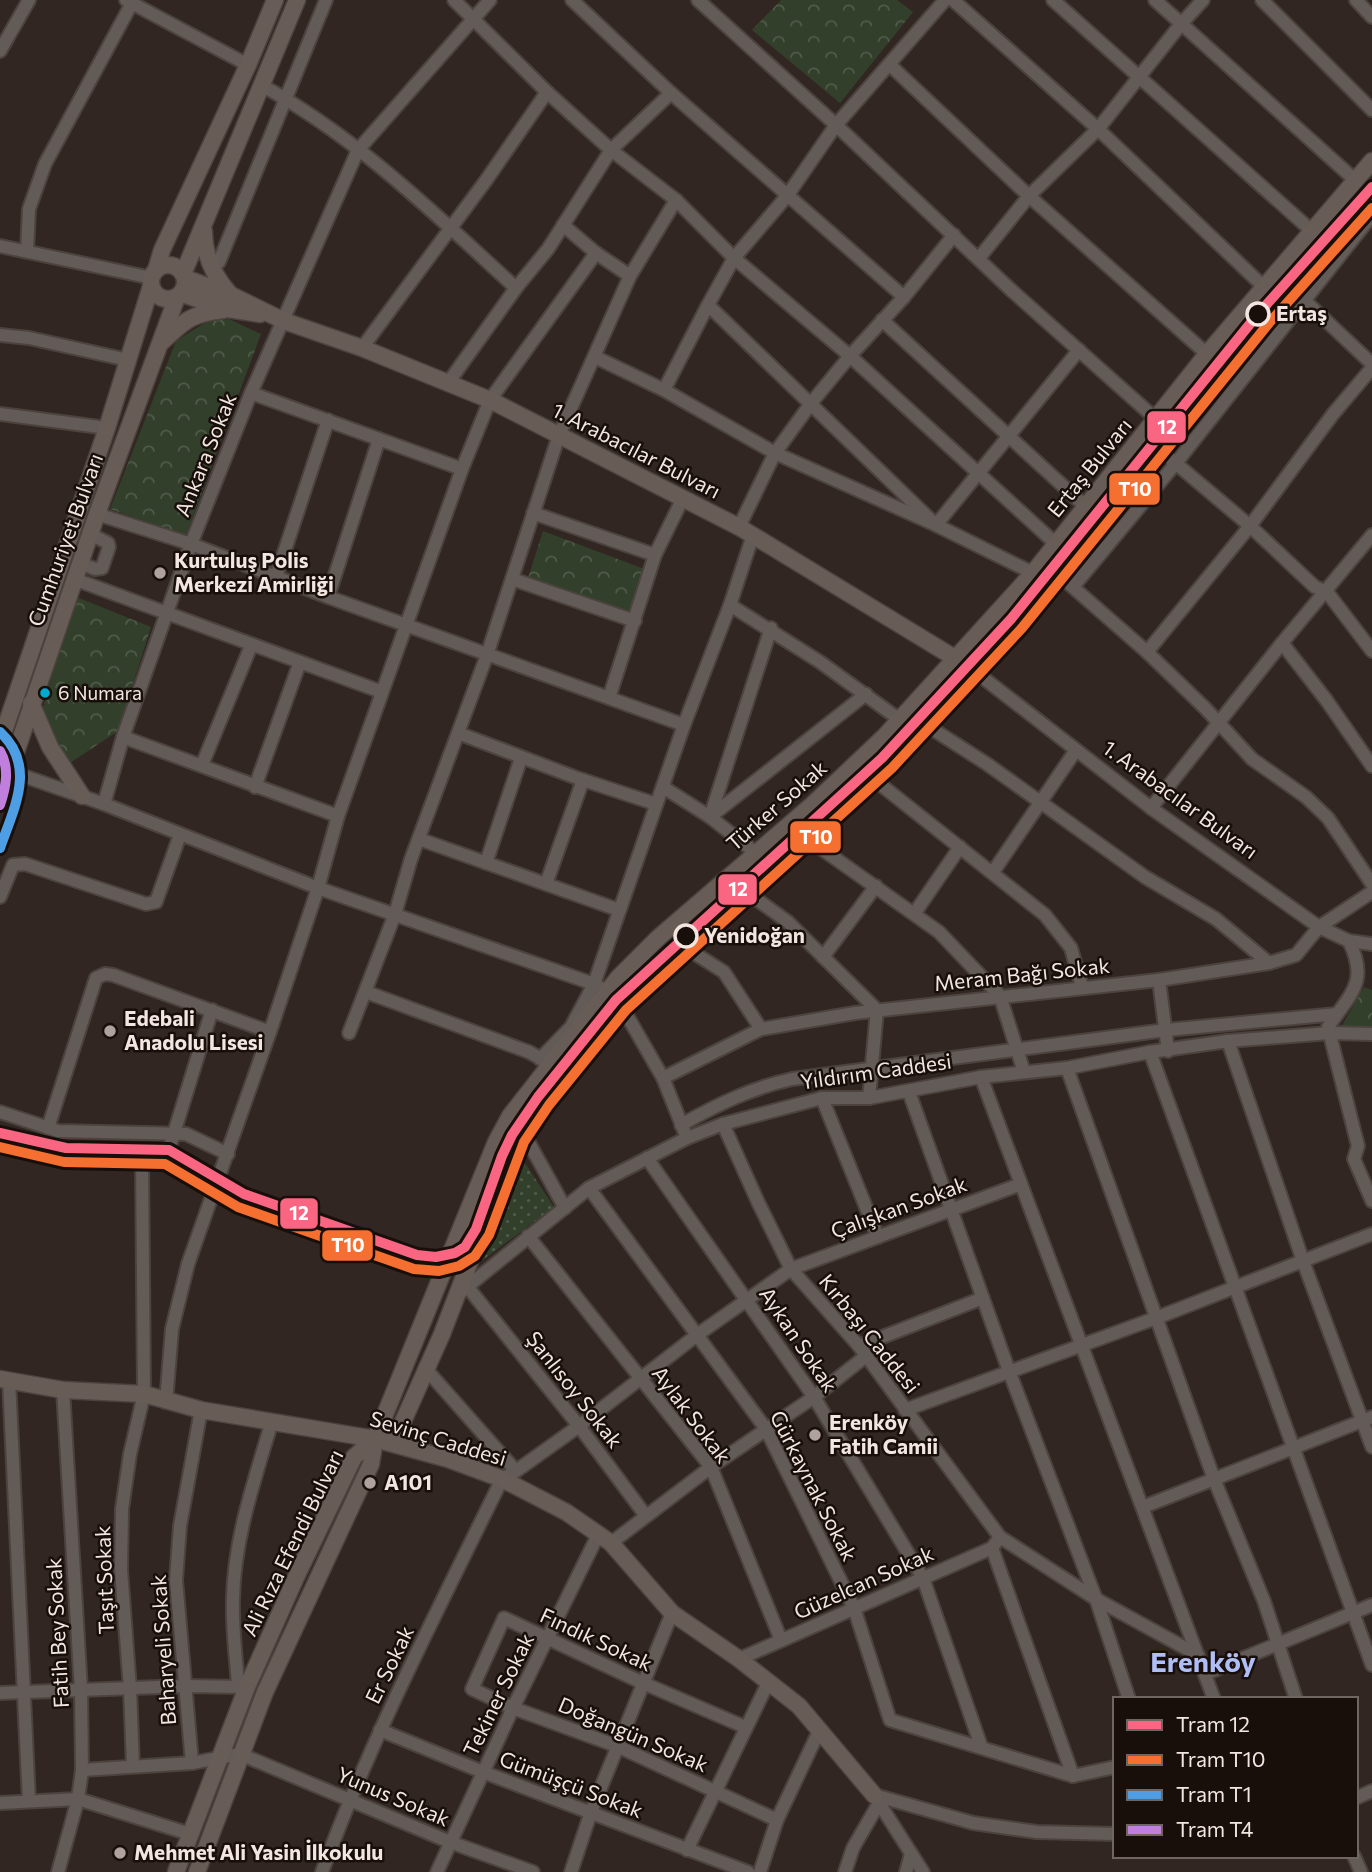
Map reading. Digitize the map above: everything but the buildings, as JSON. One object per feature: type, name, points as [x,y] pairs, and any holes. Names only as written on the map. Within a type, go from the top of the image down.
[{"type":"main road","name":"Cumhuriyet Bulvarı","points":[[0,743],[4,714],[107,428],[162,250],[248,65],[275,0]]},
{"type":"main road","name":"Cumhuriyet Bulvarı","points":[[0,799],[5,764],[19,738],[159,346],[204,225],[297,0]]},
{"type":"main road","name":"Ertaş Bulvarı","points":[[960,682],[960,665],[1085,506],[1207,354],[1372,161]]},
{"type":"main road","name":"Ertaş Bulvarı","points":[[960,665],[1059,575],[1372,195]]},
{"type":"main road","points":[[159,346],[182,322],[195,314],[229,302],[210,266],[204,241],[204,225]]},
{"type":"main road","points":[[165,265],[171,265],[182,286],[163,299],[158,296],[153,278],[165,265]]},
{"type":"main road","name":"1. Arabacılar Bulvarı","points":[[182,286],[362,348],[490,400],[746,531],[960,665]]},
{"type":"main road","name":"Türker Sokak","points":[[375,1439],[496,1142],[545,1061],[601,988],[812,805],[960,665]]},
{"type":"main road","name":"Türker Sokak","points":[[425,1368],[467,1289],[521,1133],[547,1095],[622,1004],[871,777],[960,682]]},
{"type":"main road","points":[[31,703],[50,747],[82,796]]},
{"type":"main road","points":[[4,714],[19,738]]},
{"type":"main road","name":"Yıldırım Caddesi","points":[[418,1338],[427,1325],[467,1289]]},
{"type":"main road","points":[[375,1439],[397,1435],[425,1368]]},
{"type":"main road","name":"Sevinç Caddesi","points":[[5,1380],[64,1390],[145,1394],[201,1410],[375,1439],[509,1475],[604,1539],[672,1613],[739,1659],[799,1706],[877,1799]]},
{"type":"main road","name":"Ali Rıza Efendi Bulvarı","points":[[176,1872],[242,1686],[354,1457],[375,1439]]},
{"type":"main road","name":"Ali Rıza Efendi Bulvarı","points":[[197,1872],[265,1692],[371,1464],[375,1439]]},
{"type":"street","points":[[0,51],[29,0]]},
{"type":"street","points":[[219,262],[326,0]]},
{"type":"street","points":[[454,0],[547,92],[611,150],[676,200],[734,258],[850,356],[1056,544]]},
{"type":"street","name":"Ankara Sokak","points":[[104,804],[123,737],[166,614],[277,318],[358,150],[490,0]]},
{"type":"street","points":[[572,0],[671,93],[904,297]]},
{"type":"street","points":[[698,0],[1156,419]]},
{"type":"street","points":[[664,390],[734,258],[787,196],[836,125],[945,0]]},
{"type":"street","points":[[953,0],[1098,129],[1264,287]]},
{"type":"street","points":[[1053,0],[1313,232]]},
{"type":"street","points":[[1155,0],[1355,180]]},
{"type":"street","points":[[979,258],[1029,196],[1098,129],[1203,0]]},
{"type":"street","points":[[1262,0],[1372,110]]},
{"type":"street","points":[[1356,0],[1372,17]]},
{"type":"street","points":[[27,250],[29,209],[45,164],[129,2],[248,65]]},
{"type":"street","points":[[890,65],[1029,196],[1207,354]]},
{"type":"street","points":[[261,85],[285,98],[358,150],[516,288]]},
{"type":"street","points":[[362,348],[487,179],[547,92]]},
{"type":"street","points":[[448,383],[516,288],[548,249],[611,150],[671,93]]},
{"type":"street","points":[[349,1033],[395,914],[419,839],[487,654],[559,435],[630,276],[676,200]]},
{"type":"street","points":[[1073,587],[1305,302],[1372,215]]},
{"type":"street","points":[[564,225],[596,253],[630,276]]},
{"type":"street","points":[[601,988],[619,910],[684,725],[730,605],[746,531],[775,453],[811,402],[954,236]]},
{"type":"street","points":[[0,246],[153,278]]},
{"type":"street","points":[[166,1402],[172,1329],[188,1264],[270,1032],[318,888],[338,816],[408,625],[461,468],[490,400],[596,253]]},
{"type":"street","points":[[1147,652],[1250,526],[1372,366],[1292,289]]},
{"type":"street","points":[[708,305],[936,525]]},
{"type":"street","points":[[881,320],[1085,506]]},
{"type":"street","points":[[0,335],[29,338],[128,360]]},
{"type":"street","points":[[936,525],[1079,350]]},
{"type":"street","points":[[595,357],[664,390],[775,453],[936,525],[1033,573]]},
{"type":"street","points":[[251,393],[461,468]]},
{"type":"street","points":[[0,414],[107,428]]},
{"type":"street","points":[[276,577],[328,420]]},
{"type":"street","points":[[328,597],[379,439]]},
{"type":"street","points":[[1160,450],[1250,526],[1315,587],[1326,592],[1372,651]]},
{"type":"street","points":[[609,698],[654,555],[683,498]]},
{"type":"street","points":[[533,513],[654,555]]},
{"type":"street","points":[[97,514],[191,544],[328,597],[684,725]]},
{"type":"street","points":[[80,562],[102,568],[108,543],[90,534]]},
{"type":"street","points":[[1151,808],[1282,643],[1371,538]]},
{"type":"street","points":[[1059,575],[1147,652],[1218,722],[1252,760],[1306,797],[1328,818],[1372,884]]},
{"type":"street","points":[[74,579],[382,692]]},
{"type":"street","points":[[512,579],[635,621]]},
{"type":"street","points":[[730,605],[771,628],[900,720]]},
{"type":"street","points":[[710,817],[771,628]]},
{"type":"street","points":[[1282,643],[1372,766]]},
{"type":"street","points":[[202,765],[251,646]]},
{"type":"street","points":[[255,787],[300,662]]},
{"type":"street","name":"1. Arabacılar Bulvarı","points":[[960,665],[1151,808],[1319,927],[1349,941],[1372,944]]},
{"type":"street","points":[[710,817],[866,694]]},
{"type":"street","points":[[923,723],[987,764],[1145,877],[1216,919],[1269,963]]},
{"type":"street","points":[[458,733],[583,780],[656,803]]},
{"type":"street","points":[[123,737],[338,816]]},
{"type":"street","points":[[993,872],[1076,750]]},
{"type":"street","points":[[486,863],[521,758]]},
{"type":"street","points":[[5,764],[318,888],[601,988],[622,1004],[663,1078],[687,1138]]},
{"type":"street","points":[[871,777],[1045,915],[1071,948],[1082,987]]},
{"type":"street","points":[[546,884],[583,780]]},
{"type":"street","points":[[663,787],[710,817],[756,853]]},
{"type":"street","points":[[0,897],[13,865],[25,864],[146,904],[156,902],[180,835]]},
{"type":"street","points":[[805,837],[939,932],[1000,996],[1024,1072]]},
{"type":"street","points":[[419,839],[619,910]]},
{"type":"street","points":[[914,914],[960,847]]},
{"type":"street","points":[[823,957],[876,886]]},
{"type":"street","points":[[744,890],[788,922],[877,1010],[869,1098]]},
{"type":"street","name":"Meram Bağı Sokak","points":[[663,1078],[761,1028],[877,1010],[1159,980],[1269,963],[1296,955],[1319,927],[1372,891]]},
{"type":"street","points":[[1349,941],[1358,959],[1359,982],[1328,1027],[1358,1146],[1354,1159],[1372,1201]]},
{"type":"street","points":[[683,946],[724,972],[761,1028]]},
{"type":"street","points":[[1358,971],[1372,977]]},
{"type":"street","points":[[48,1128],[96,978],[105,974],[270,1032]]},
{"type":"street","points":[[1159,980],[1168,1051]]},
{"type":"street","points":[[366,992],[529,1052],[545,1061]]},
{"type":"street","points":[[166,1159],[212,1010]]},
{"type":"street","points":[[681,1125],[726,1100],[765,1086],[802,1077],[1166,1030],[1337,1014]]},
{"type":"street","name":"Yıldırım Caddesi","points":[[467,1289],[589,1188],[687,1138],[723,1124],[822,1098],[869,1098],[981,1077],[1067,1068],[1228,1041],[1330,1033],[1372,1034]]},
{"type":"street","points":[[1228,1041],[1303,1261],[1367,1419],[1372,1447]]},
{"type":"street","points":[[1150,1052],[1372,1665]]},
{"type":"street","points":[[1067,1068],[1214,1479],[1264,1601],[1295,1697]]},
{"type":"street","points":[[981,1077],[1213,1697]]},
{"type":"street","points":[[909,1092],[1009,1371],[1096,1599],[1128,1697]]},
{"type":"street","points":[[822,1098],[878,1237]]},
{"type":"street","points":[[0,1112],[58,1131],[174,1132],[201,1140],[228,1154]]},
{"type":"street","name":"Kırbaşı Caddesi","points":[[723,1124],[791,1269],[863,1351],[996,1542],[1198,1655]]},
{"type":"street","points":[[521,1133],[565,1208]]},
{"type":"street","points":[[1358,1146],[1372,1142]]},
{"type":"street","points":[[0,1146],[71,1156],[158,1156],[215,1190]]},
{"type":"street","name":"Taşıt Sokak","points":[[133,1766],[121,1570],[122,1508],[130,1454],[145,1394],[142,1157]]},
{"type":"street","name":"Aykan Sokak","points":[[647,1158],[814,1397],[923,1578],[981,1746]]},
{"type":"street","name":"Çalışkan Sokak","points":[[509,1475],[642,1380],[697,1335],[791,1269],[1021,1184]]},
{"type":"street","name":"Gürkaynak Sokak","points":[[589,1188],[766,1429],[854,1608],[890,1720],[981,1746]]},
{"type":"street","points":[[905,1409],[1156,1318],[1372,1234]]},
{"type":"street","name":"Aylak Sokak","points":[[528,1236],[711,1467],[781,1640]]},
{"type":"street","name":"Şanlısoy Sokak","points":[[467,1289],[579,1426],[646,1516]]},
{"type":"street","points":[[604,1539],[646,1516],[711,1467],[814,1397],[863,1351],[983,1298]]},
{"type":"street","points":[[425,1368],[509,1475]]},
{"type":"street","points":[[5,1380],[26,1693],[29,1801]]},
{"type":"street","name":"Fatih Bey Sokak","points":[[58,1872],[78,1798],[82,1770],[81,1690],[64,1390]]},
{"type":"street","name":"Baharyeli Sokak","points":[[192,1763],[176,1580],[180,1526],[201,1410]]},
{"type":"street","points":[[1143,1507],[1367,1419]]},
{"type":"street","points":[[0,1693],[242,1686],[233,1599],[238,1551],[249,1497],[272,1421]]},
{"type":"street","name":"Er Sokak","points":[[322,1872],[349,1800],[380,1730],[509,1475]]},
{"type":"street","name":"Tekiner Sokak","points":[[437,1872],[547,1638],[604,1539]]},
{"type":"street","points":[[996,1542],[1073,1776]]},
{"type":"street","name":"Güzelcan Sokak","points":[[739,1659],[923,1578],[996,1542]]},
{"type":"street","points":[[1205,1674],[1372,1605]]},
{"type":"street","points":[[571,1872],[591,1812],[672,1613]]},
{"type":"street","name":"Fındık Sokak","points":[[472,1689],[505,1618],[643,1684],[745,1727]]},
{"type":"street","points":[[687,1850],[768,1683]]},
{"type":"street","name":"Doğangün Sokak","points":[[472,1689],[617,1746],[778,1820]]},
{"type":"street","points":[[760,1872],[778,1820],[820,1729]]},
{"type":"street","name":"Gümüşçü Sokak","points":[[380,1730],[483,1772],[748,1872]]},
{"type":"street","points":[[981,1746],[1073,1776],[1113,1767]]},
{"type":"street","points":[[82,1770],[192,1763],[240,1754]]},
{"type":"street","name":"Yunus Sokak","points":[[240,1754],[450,1842],[533,1872]]},
{"type":"street","points":[[0,1803],[78,1798],[190,1834]]},
{"type":"street","points":[[877,1799],[974,1823],[1037,1832],[1113,1834]]},
{"type":"street","points":[[877,1799],[923,1872]]},
{"type":"street","points":[[845,1872],[853,1848],[877,1799]]},
{"type":"street","points":[[906,1872],[911,1854]]},
{"type":"green space","points":[[781,0],[897,0],[913,12],[840,103],[752,30]]},
{"type":"green space","points":[[229,319],[261,334],[186,535],[110,509],[176,341],[206,322]]},
{"type":"green space","points":[[543,531],[647,570],[634,614],[528,578]]},
{"type":"green space","points":[[74,596],[151,627],[118,731],[67,765],[39,722]]},
{"type":"green space","points":[[1364,987],[1372,990],[1372,1027],[1341,1027]]},
{"type":"green space","points":[[517,1151],[554,1207],[476,1265]]},
{"type":"tram line","name":"12","points":[[0,1133],[66,1148],[169,1150],[244,1194],[417,1255],[436,1257],[455,1253],[465,1247],[476,1229],[512,1135],[538,1097],[616,1000],[882,758],[1011,619],[1258,314],[1372,187]]},
{"type":"tram line","name":"T10","points":[[0,1147],[64,1162],[165,1164],[238,1207],[414,1269],[439,1271],[459,1266],[475,1256],[489,1235],[524,1142],[549,1105],[626,1010],[892,768],[1022,628],[1269,323],[1372,208]]},
{"type":"tram line","name":"T1","points":[[0,732],[18,759],[20,773],[16,803],[0,848]]},
{"type":"tram line","name":"T4","points":[[0,751],[6,778],[0,805]]},
{"type":"place","name":"Ertaş","points":[[1258,314]]},
{"type":"place","name":"Kurtuluş Polis Merkezi Amirliği","points":[[160,573]]},
{"type":"place","name":"6 Numara","points":[[45,693]]},
{"type":"place","name":"Yenidoğan","points":[[686,936]]},
{"type":"place","name":"Edebali Anadolu Lisesi","points":[[110,1031]]},
{"type":"place","name":"Erenköy Fatih Camii","points":[[815,1435]]},
{"type":"place","name":"A101","points":[[370,1483]]},
{"type":"place","name":"Mehmet Ali Yasin İlkokulu","points":[[120,1853]]},
{"type":"district","name":"Erenköy","points":[[1203,1662]]}]
